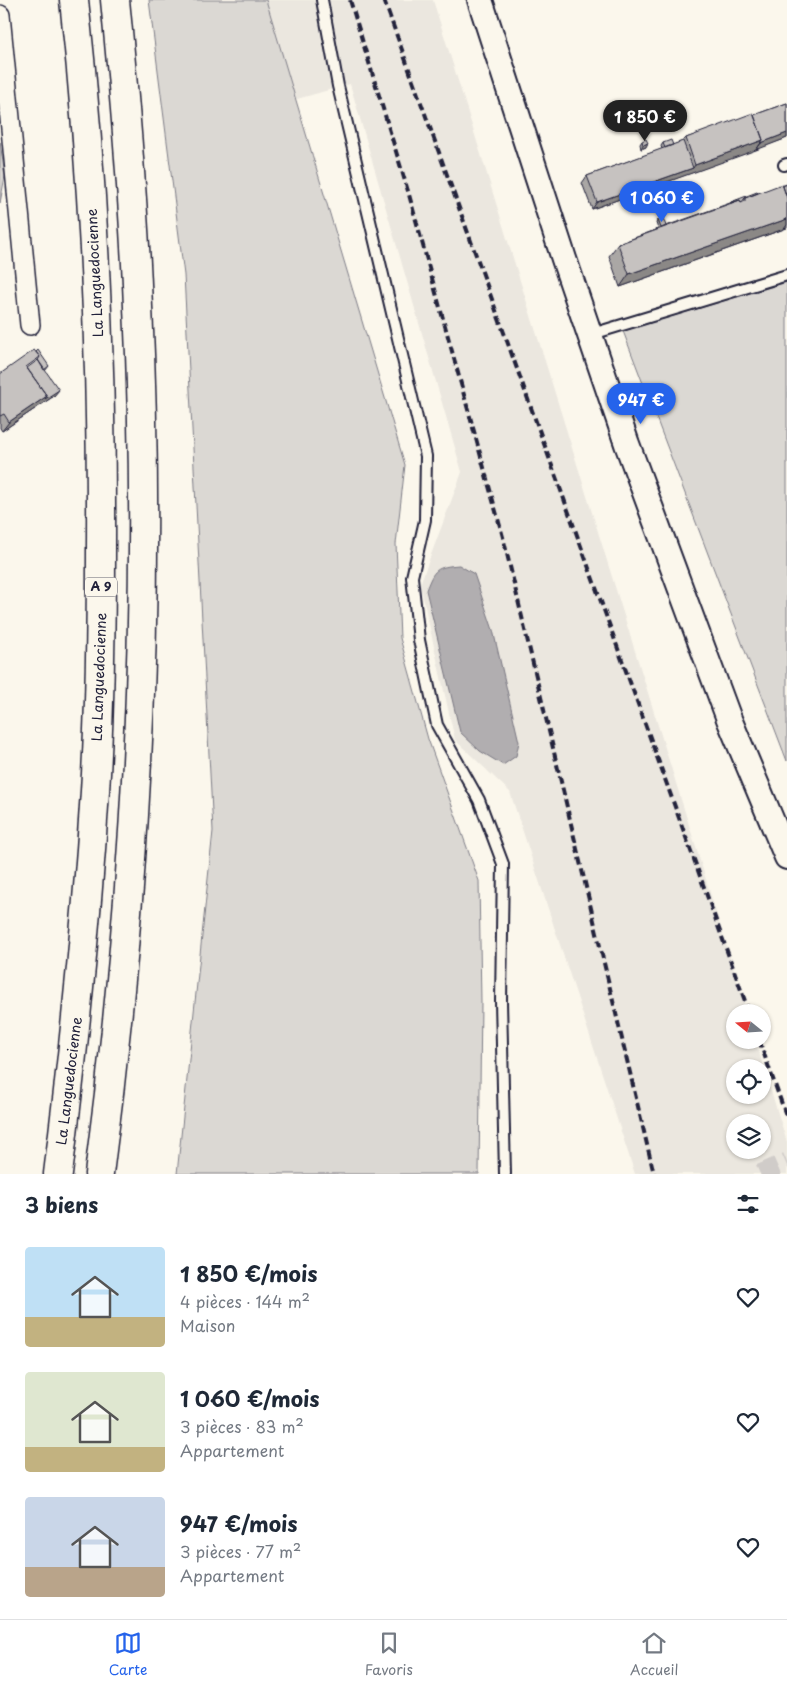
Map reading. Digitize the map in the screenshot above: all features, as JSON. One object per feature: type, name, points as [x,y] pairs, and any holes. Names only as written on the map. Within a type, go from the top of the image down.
[{"type":"highway","name":"La Languedocienne","points":[[58,1174],[75,1032],[89,871],[98,714],[101,588],[101,426],[92,202],[74,0]]},
{"type":"highway","points":[[99,1174],[113,1064],[124,947],[140,687],[142,577],[142,429],[138,309],[126,114],[115,0]]},
{"type":"street","points":[[480,0],[626,444],[729,720],[787,857]]},
{"type":"street","points":[[0,15],[30,325]]},
{"type":"lane","points":[[322,0],[338,86],[426,456],[425,520],[412,577],[420,640],[438,725],[479,800],[503,864],[502,1001],[505,1174]]},
{"type":"lane","points":[[589,335],[787,275]]},
{"type":"shaded area","points":[[149,0],[266,0],[405,465],[396,544],[400,638],[428,739],[479,881],[481,1002],[479,1174],[177,1174],[213,831],[184,275]]},
{"type":"shaded area","points":[[257,0],[433,0],[745,1004],[726,1004],[726,1049],[758,1049],[761,1059],[726,1059],[726,1104],[771,1104],[771,1091],[787,1142],[787,1174],[635,1174],[510,792],[455,740],[420,584],[462,472],[350,84],[290,101]]},
{"type":"shaded area","points":[[0,142],[5,176],[0,203]]},
{"type":"shaded area","points":[[787,282],[787,761],[623,331]]},
{"type":"shaded area","points":[[459,565],[474,574],[493,630],[519,742],[516,756],[503,765],[480,751],[460,732],[426,590],[437,570]]},
{"type":"building","points":[[787,103],[787,133],[761,143],[763,140],[754,115]]},
{"type":"building","points":[[753,113],[763,140],[695,165],[686,138]]},
{"type":"building","points":[[646,139],[648,143],[643,145],[642,141]]},
{"type":"building","points":[[671,140],[673,145],[665,148],[663,143]]},
{"type":"building","points":[[683,141],[693,168],[597,202],[587,176]]},
{"type":"building","points":[[782,184],[787,198],[787,219],[629,274],[618,244],[740,200],[741,203],[745,201],[745,198]]},
{"type":"building","points":[[787,184],[787,198],[783,186]]},
{"type":"building","points":[[757,192],[745,198],[741,203],[740,200],[731,203],[731,202]]},
{"type":"building","points":[[663,218],[666,226],[661,228],[658,220]]},
{"type":"building","points":[[34,350],[40,357],[26,367],[47,396],[9,422],[4,414],[0,416],[0,374]]},
{"type":"building","points":[[38,350],[49,366],[44,370],[38,360],[40,357],[36,352]]},
{"type":"building","points":[[38,360],[59,390],[45,399],[47,396],[27,368]]},
{"type":"tunnel","points":[[760,1174],[787,1162]]},
{"type":"railway","points":[[350,0],[408,191],[503,537],[654,1174]]},
{"type":"railway","points":[[384,0],[746,1004]]},
{"type":"railway","points":[[762,1049],[787,1118]]}]
